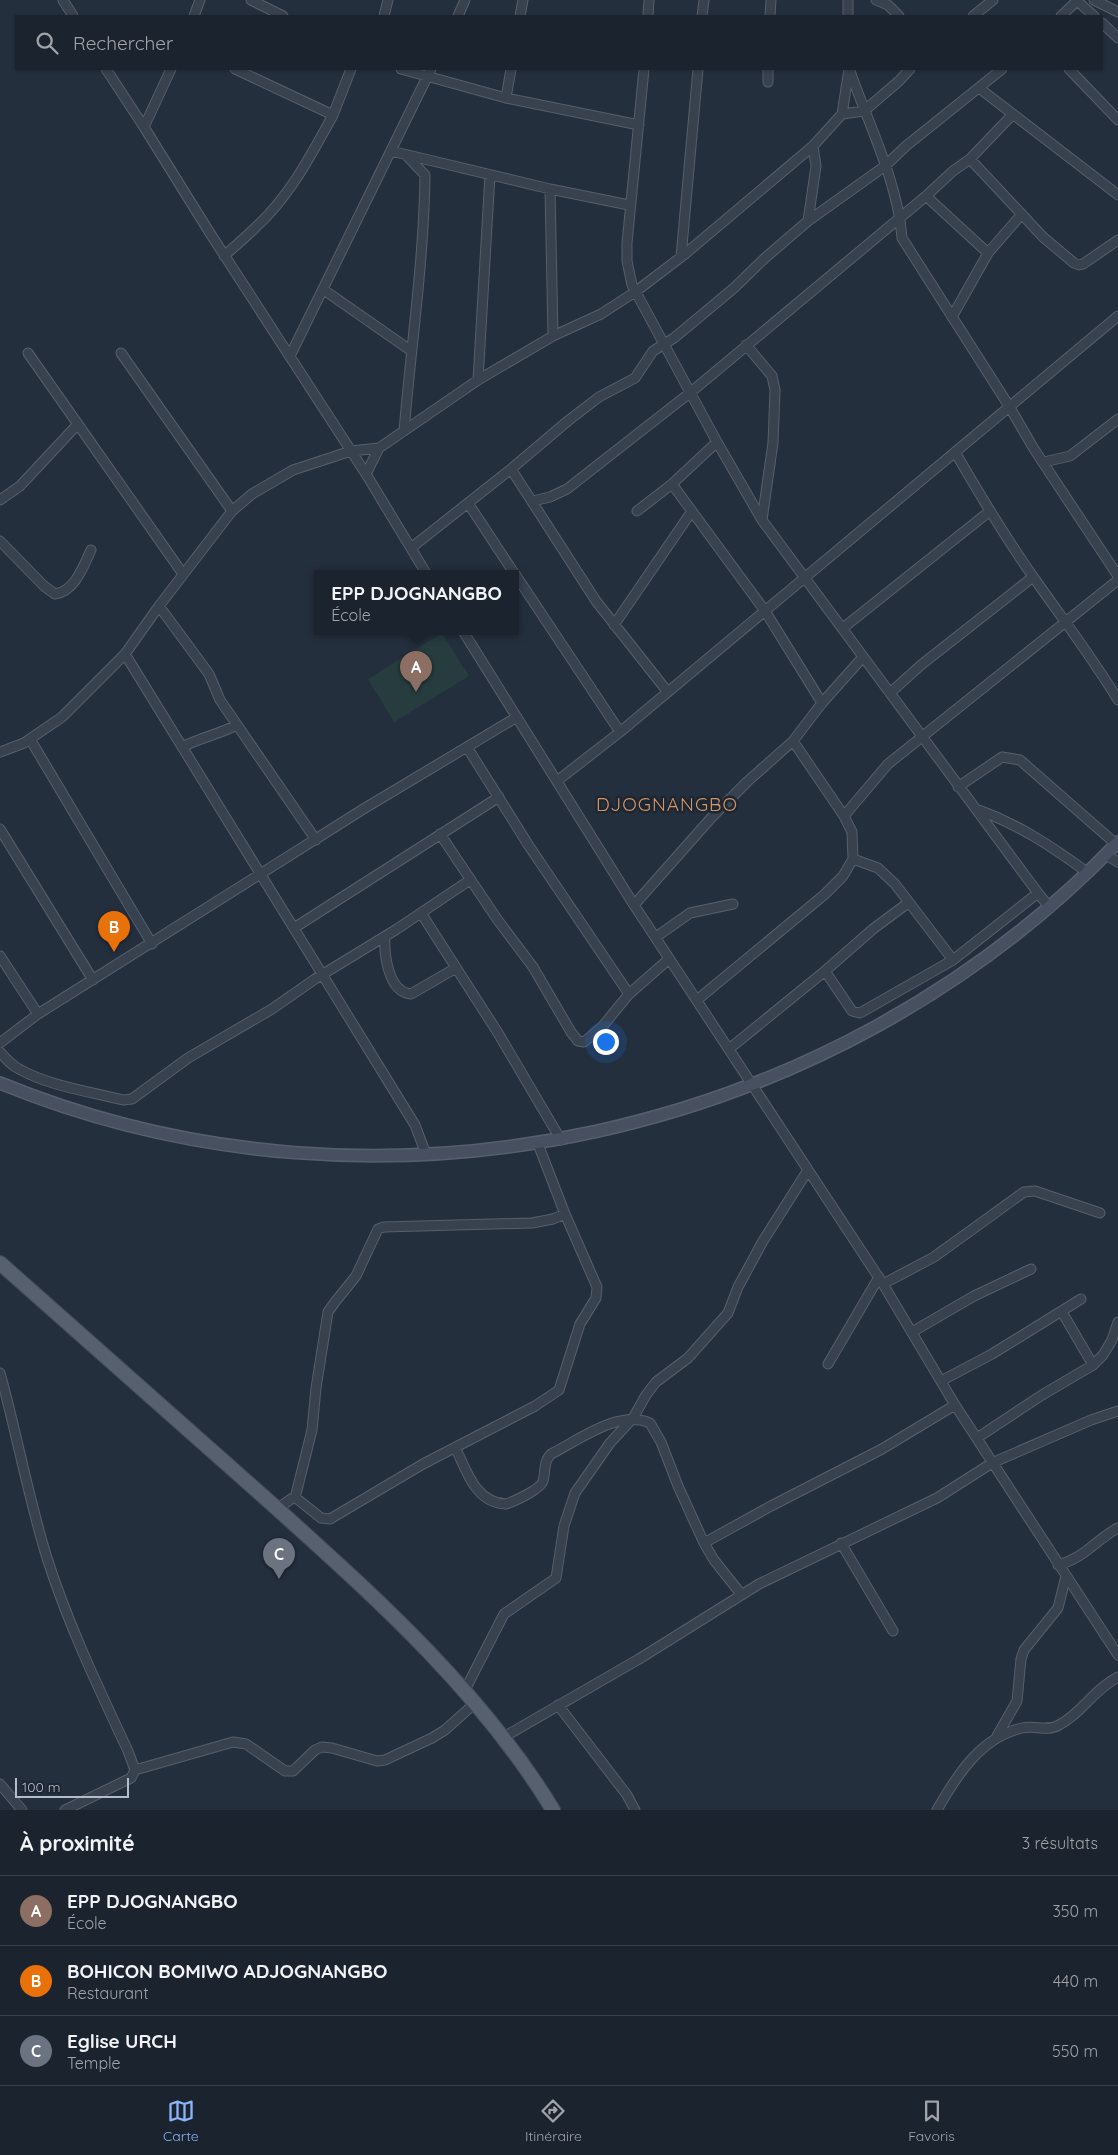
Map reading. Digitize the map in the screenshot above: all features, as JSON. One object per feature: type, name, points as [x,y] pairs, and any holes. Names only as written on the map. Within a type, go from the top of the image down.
[{"type":"main road","points":[[0,1082],[44,1099],[146,1129],[216,1143],[306,1154],[426,1154],[538,1144],[562,1140],[666,1115],[752,1085],[850,1041],[955,978],[1050,908],[1117,843]]},
{"type":"main road","points":[[0,1263],[335,1561],[442,1664],[502,1738],[552,1810]]},
{"type":"street","points":[[63,0],[72,15]]},
{"type":"street","points":[[194,15],[200,0]]},
{"type":"street","points":[[251,0],[281,15]]},
{"type":"street","points":[[384,15],[388,0]]},
{"type":"street","points":[[458,15],[465,0]]},
{"type":"street","points":[[520,15],[523,0]]},
{"type":"street","points":[[648,15],[649,0]]},
{"type":"street","points":[[702,15],[704,0]]},
{"type":"street","points":[[770,15],[771,0]]},
{"type":"street","points":[[848,0],[848,15]]},
{"type":"street","points":[[876,0],[888,5],[898,15]]},
{"type":"street","points":[[974,15],[993,0]]},
{"type":"street","points":[[1062,15],[1077,0],[1093,15]]},
{"type":"street","points":[[1094,0],[1118,12]]},
{"type":"street","points":[[1103,25],[1118,38]]},
{"type":"street","points":[[107,70],[224,256],[366,474],[424,570]]},
{"type":"street","points":[[144,127],[171,70]]},
{"type":"street","points":[[237,70],[333,115]]},
{"type":"street","points":[[224,256],[257,227],[281,200],[300,172],[333,115],[351,70]]},
{"type":"street","points":[[408,70],[429,73],[506,98],[639,125]]},
{"type":"street","points":[[506,98],[511,70]]},
{"type":"street","points":[[644,70],[629,205],[627,261],[629,278],[635,292],[762,520],[958,787],[1050,908]]},
{"type":"street","points":[[681,257],[698,70]]},
{"type":"street","points":[[768,70],[768,82]]},
{"type":"street","points":[[849,70],[885,166],[900,216],[902,238],[1118,576]]},
{"type":"street","points":[[0,752],[30,739],[62,716],[125,654],[159,606],[232,511],[252,494],[293,470],[351,451],[379,448],[478,380],[553,336],[601,314],[635,292],[681,257],[813,146],[842,114],[849,70]]},
{"type":"street","points":[[842,114],[864,111],[909,70]]},
{"type":"street","points":[[410,548],[512,469],[568,420],[599,397],[635,378],[649,354],[734,288],[764,258],[808,221],[885,166],[906,146],[1001,70]]},
{"type":"street","points":[[1070,70],[1118,120]]},
{"type":"street","points":[[290,356],[429,73]]},
{"type":"street","points":[[979,88],[1118,195]]},
{"type":"street","points":[[532,501],[550,497],[568,489],[691,392],[926,196],[953,170],[970,159],[1013,114]]},
{"type":"street","points":[[808,221],[816,166],[813,146]]},
{"type":"street","points":[[390,151],[550,189],[629,205]]},
{"type":"street","points":[[406,155],[425,175]]},
{"type":"street","points":[[970,159],[1043,237],[1079,265],[1118,240]]},
{"type":"street","points":[[404,431],[410,350],[422,247],[425,175],[435,162]]},
{"type":"street","points":[[478,380],[490,175]]},
{"type":"street","points":[[550,189],[553,336]]},
{"type":"street","points":[[926,196],[988,253]]},
{"type":"street","points":[[952,317],[988,253],[1021,215]]},
{"type":"street","points":[[324,290],[410,350]]},
{"type":"street","points":[[557,781],[620,732],[1118,316]]},
{"type":"street","points":[[746,345],[772,376],[776,390],[773,443],[762,520]]},
{"type":"street","points":[[121,352],[232,511]]},
{"type":"street","points":[[28,353],[183,574]]},
{"type":"street","points":[[1044,462],[1070,456],[1118,419]]},
{"type":"street","points":[[0,500],[20,486],[77,425]]},
{"type":"street","points":[[637,511],[672,484],[717,442]]},
{"type":"street","points":[[366,474],[379,448]]},
{"type":"street","points":[[955,452],[990,511],[1033,577],[1066,621],[1118,700]]},
{"type":"street","points":[[512,469],[614,625],[667,691]]},
{"type":"street","points":[[672,484],[765,611],[822,703]]},
{"type":"street","points":[[468,503],[511,570]]},
{"type":"street","points":[[614,625],[692,511]]},
{"type":"street","points":[[843,628],[990,511]]},
{"type":"street","points":[[0,541],[44,586],[55,594],[67,589],[75,581],[91,550]]},
{"type":"street","points":[[890,693],[921,665],[1033,577]]},
{"type":"street","points":[[844,816],[888,764],[1118,580]]},
{"type":"street","points":[[519,581],[620,732]]},
{"type":"street","points":[[159,606],[209,674],[220,700],[316,840]]},
{"type":"street","points":[[466,635],[669,959],[881,1280],[955,1405],[1118,1654]]},
{"type":"street","points":[[125,654],[415,1125],[426,1154]]},
{"type":"street","points":[[634,904],[712,817],[748,781],[794,741],[822,703],[863,657]]},
{"type":"street","points":[[0,1043],[38,1014],[517,717]]},
{"type":"street","points":[[182,747],[205,736],[218,734],[237,725]]},
{"type":"street","points":[[30,739],[152,944]]},
{"type":"street","points":[[697,1000],[824,895],[843,876],[853,859],[852,832],[844,816],[794,741]]},
{"type":"street","points":[[467,747],[529,846],[629,994]]},
{"type":"street","points":[[958,787],[1002,757],[1020,760],[1117,843]]},
{"type":"street","points":[[294,928],[499,797]]},
{"type":"street","points":[[976,809],[1000,817],[1051,846],[1088,873]]},
{"type":"street","points":[[0,829],[93,980]]},
{"type":"street","points":[[440,834],[496,919],[522,952],[570,1032],[578,1041],[584,1042],[595,1035],[629,994],[669,959]]},
{"type":"street","points":[[1106,855],[1118,862]]},
{"type":"street","points":[[853,859],[878,868],[895,884],[953,960]]},
{"type":"street","points":[[0,1052],[12,1065],[22,1071],[59,1083],[127,1100],[188,1058],[272,1009],[470,880]]},
{"type":"street","points":[[825,971],[852,1011],[860,1013],[953,960],[1038,894]]},
{"type":"street","points":[[729,1049],[825,971],[873,929],[908,903]]},
{"type":"street","points":[[656,937],[690,912],[734,904]]},
{"type":"street","points":[[421,913],[498,1032],[562,1140]]},
{"type":"street","points":[[385,937],[387,969],[398,986],[407,993],[411,994],[456,968]]},
{"type":"street","points":[[0,956],[38,1014]]},
{"type":"street","points":[[295,1498],[321,1518],[330,1519],[423,1464],[456,1449],[478,1435],[535,1406],[555,1394],[561,1387],[580,1324],[596,1298],[597,1290],[538,1144]]},
{"type":"street","points":[[465,1690],[504,1614],[556,1578],[564,1526],[576,1493],[610,1443],[633,1418],[646,1394],[656,1382],[688,1358],[728,1313],[738,1287],[763,1241],[808,1170]]},
{"type":"street","points":[[828,1364],[881,1280],[934,1257],[1024,1192],[1035,1191],[1100,1213]]},
{"type":"street","points":[[277,1509],[295,1498],[312,1430],[328,1312],[356,1276],[378,1229],[384,1227],[532,1223],[553,1219],[565,1214]]},
{"type":"street","points":[[912,1332],[974,1296],[1031,1269]]},
{"type":"street","points":[[941,1382],[1082,1299]]},
{"type":"street","points":[[1062,1312],[1093,1365]]},
{"type":"street","points":[[977,1438],[1042,1395],[1093,1365],[1112,1340],[1118,1322]]},
{"type":"street","points":[[0,1373],[12,1414],[29,1495],[68,1619],[135,1770],[131,1778],[65,1810]]},
{"type":"street","points":[[704,1543],[882,1449],[955,1405]]},
{"type":"street","points":[[502,1738],[640,1659],[741,1594],[768,1579],[937,1498],[992,1463],[1091,1420],[1118,1411]]},
{"type":"street","points":[[456,1449],[472,1483],[487,1500],[506,1504],[540,1486],[544,1480],[546,1462],[551,1454],[608,1424],[633,1418],[653,1425],[704,1543],[714,1560],[741,1594]]},
{"type":"street","points":[[1058,1565],[1081,1557],[1106,1534],[1118,1528]]},
{"type":"street","points":[[841,1543],[893,1631]]},
{"type":"street","points":[[997,1736],[1017,1701],[1020,1659],[1024,1650],[1058,1608],[1066,1576]]},
{"type":"street","points":[[937,1810],[961,1772],[982,1747],[997,1736],[1010,1731],[1030,1726],[1053,1729],[1066,1722],[1088,1698],[1107,1682],[1118,1677]]},
{"type":"street","points":[[135,1770],[233,1742],[246,1744],[285,1771],[293,1771],[315,1750],[322,1747],[381,1761],[432,1738],[445,1730],[475,1703]]},
{"type":"street","points":[[558,1705],[627,1795],[635,1810]]},
{"type":"street","points":[[0,1784],[22,1810]]},
{"type":"green space","points":[[439,635],[443,635],[469,676],[394,722],[368,679]]},
{"type":"place","name":"EPP DJOGNANGBO","points":[[416,692]]},
{"type":"place","name":"BOHICON BOMIWO ADJOGNANGBO","points":[[114,952]]},
{"type":"place","name":"Eglise URCH","points":[[279,1579]]},
{"type":"district","name":"DJOGNANGBO","points":[[667,804]]}]
